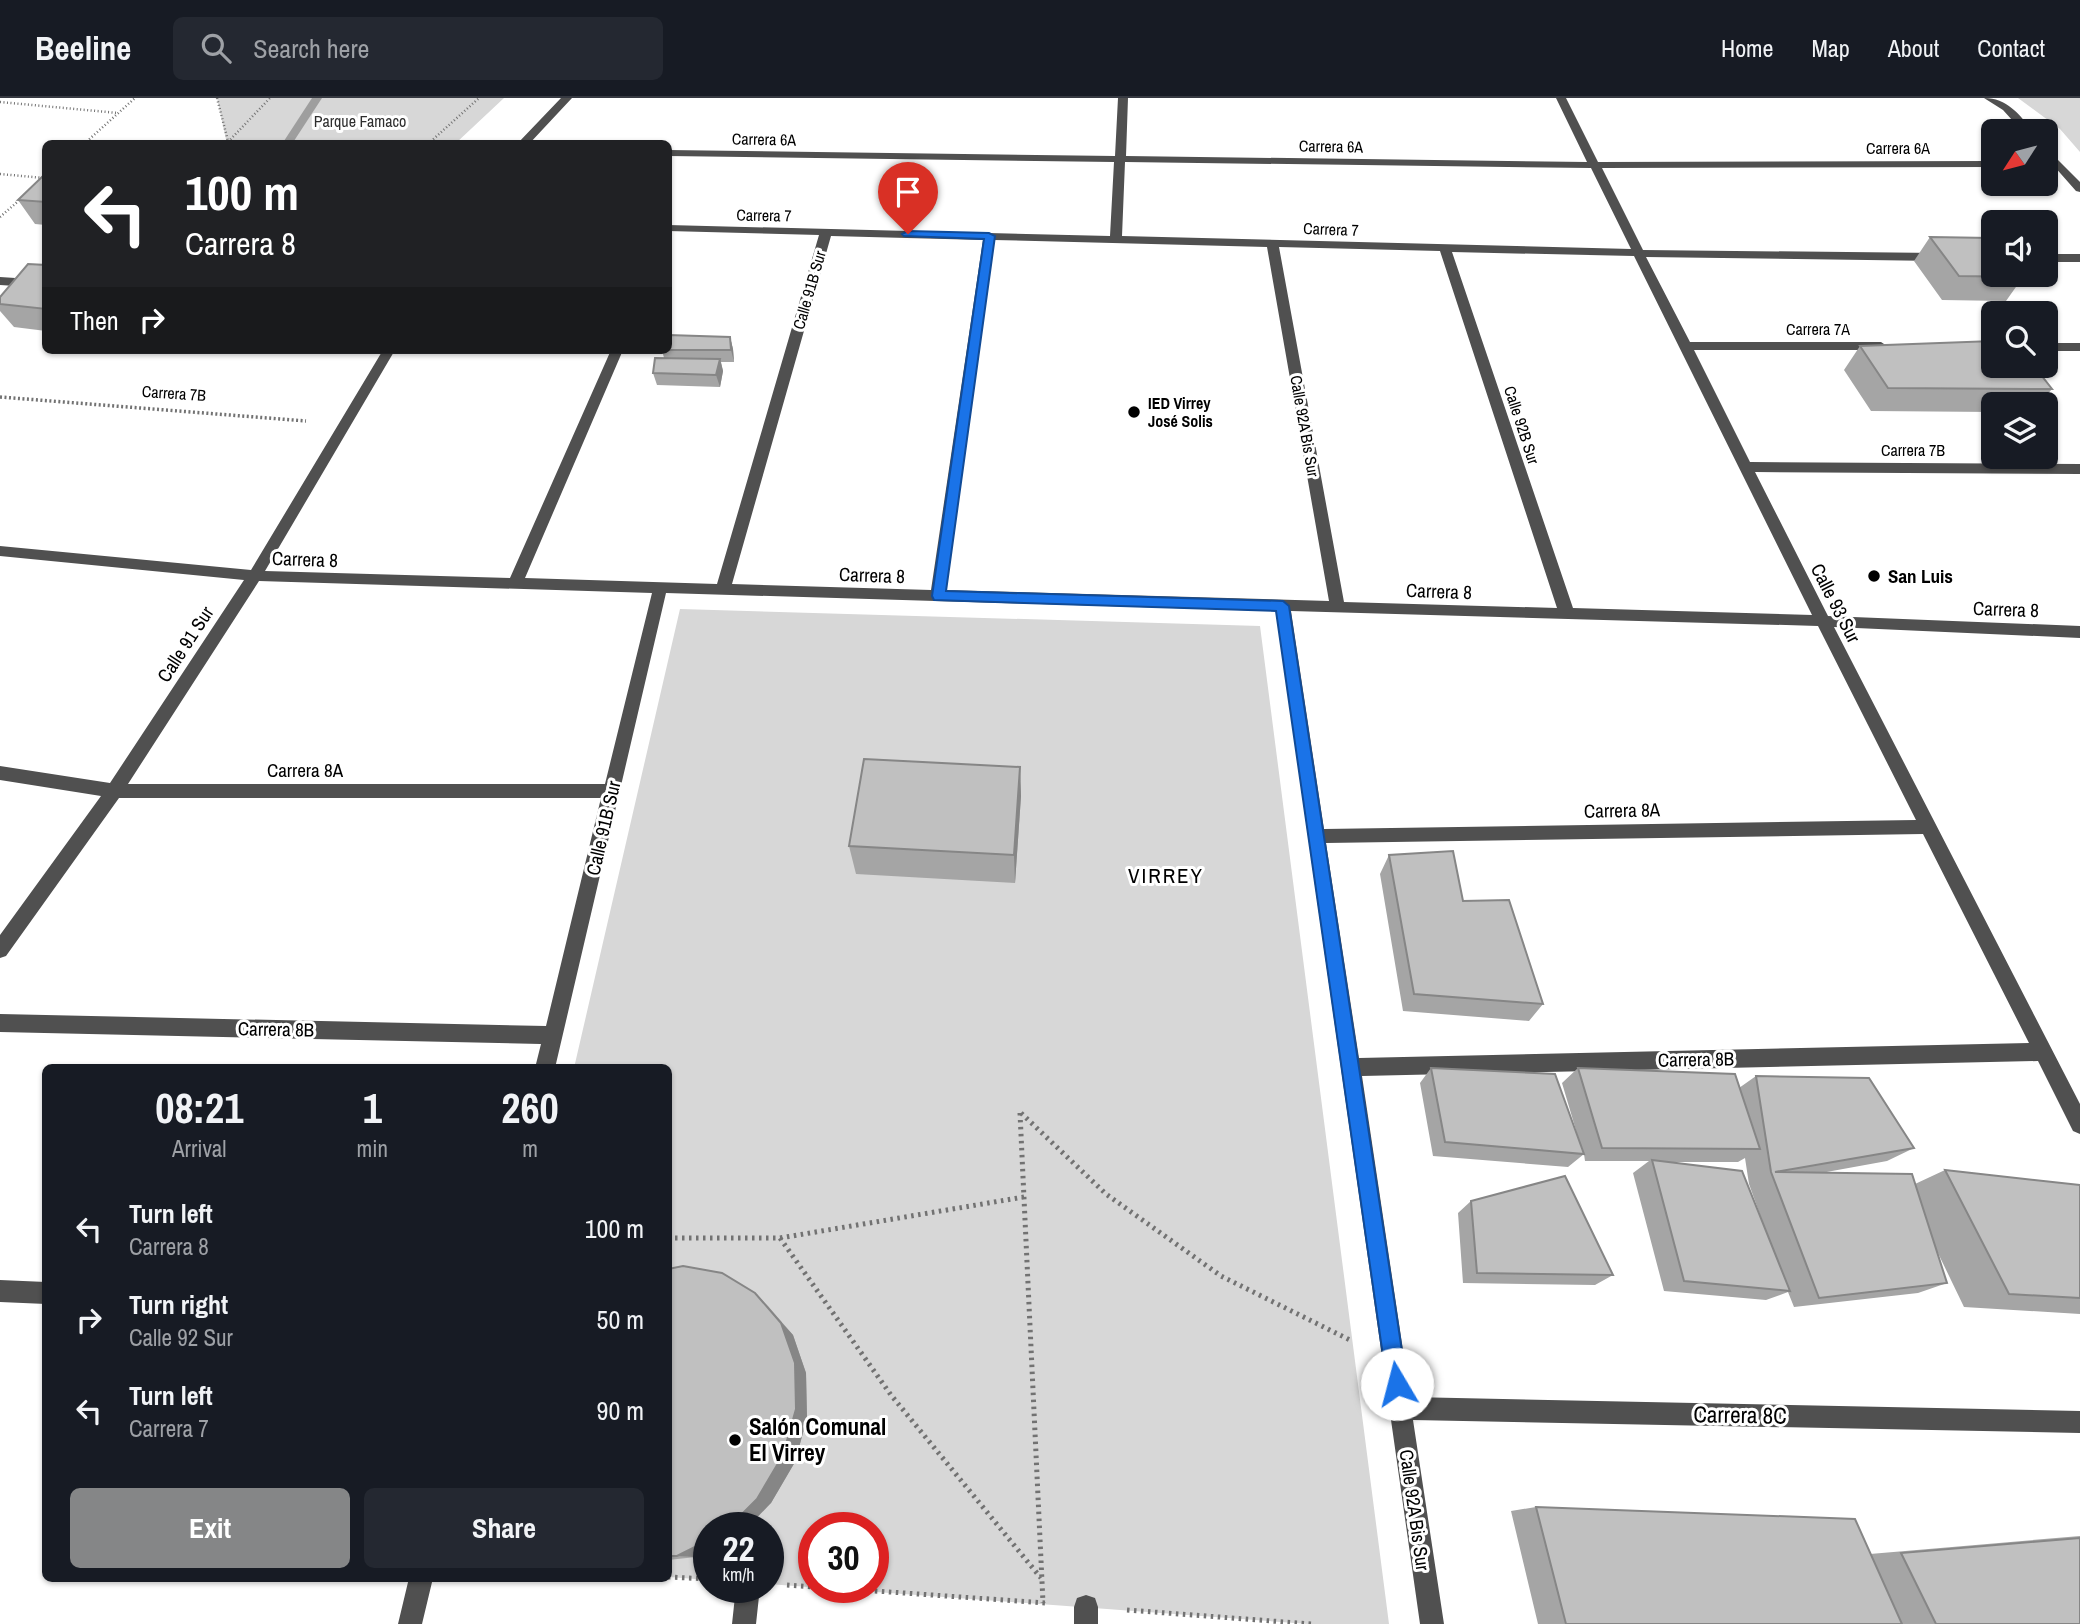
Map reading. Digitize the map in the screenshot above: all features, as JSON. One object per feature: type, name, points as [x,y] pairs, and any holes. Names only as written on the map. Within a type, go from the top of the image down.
[{"type":"street","points":[[526,140],[566,98]]},
{"type":"street","points":[[1116,239],[1124,98]]},
{"type":"street","name":"Calle 93 Sur","points":[[1561,98],[1745,467],[2080,1124]]},
{"type":"street","points":[[1989,98],[2007,108],[2017,119]]},
{"type":"street","name":"Carrera 6A","points":[[672,153],[1594,165],[1981,164]]},
{"type":"street","points":[[2058,170],[2080,189]]},
{"type":"street","name":"Carrera 7","points":[[672,229],[1638,253],[1952,257]]},
{"type":"street","name":"Calle 91B Sur","points":[[723,590],[826,232]]},
{"type":"street","points":[[938,596],[989,236]]},
{"type":"street","name":"Calle 92A Bis Sur","points":[[1272,243],[1338,608]]},
{"type":"street","name":"Calle 92B Sur","points":[[1445,248],[1567,614]]},
{"type":"street","points":[[2058,258],[2080,258]]},
{"type":"street","points":[[0,281],[42,284]]},
{"type":"street","name":"Carrera 7A","points":[[1685,346],[1899,346]]},
{"type":"street","points":[[2058,347],[2080,347]]},
{"type":"street","name":"Calle 91 Sur","points":[[0,950],[114,791],[255,576],[387,354]]},
{"type":"street","points":[[514,584],[615,354]]},
{"type":"street","name":"Carrera 7B","points":[[1745,467],[2080,469]]},
{"type":"street","name":"Carrera 8","points":[[0,551],[255,576],[1823,621],[2080,632]]},
{"type":"street","name":"Calle 91B Sur","points":[[546,1064],[660,589]]},
{"type":"street","name":"Calle 92A Bis Sur","points":[[1283,606],[1432,1624]]},
{"type":"street","name":"Carrera 8A","points":[[0,773],[114,791],[611,792]]},
{"type":"street","name":"Carrera 8A","points":[[1316,835],[1928,827]]},
{"type":"street","name":"Carrera 8B","points":[[0,1023],[553,1035]]},
{"type":"street","name":"Carrera 8B","points":[[1350,1067],[2043,1052]]},
{"type":"street","points":[[0,1291],[42,1293]]},
{"type":"street","name":"Carrera 8C","points":[[1400,1408],[2080,1422]]},
{"type":"street","points":[[410,1624],[420,1582]]},
{"type":"street","points":[[744,1624],[746,1603]]},
{"type":"path","points":[[88,140],[135,98]]},
{"type":"path","points":[[217,98],[228,140]]},
{"type":"path","points":[[218,103],[224,98]]},
{"type":"path","points":[[232,140],[270,98]]},
{"type":"path","points":[[432,140],[479,98]]},
{"type":"path","points":[[0,102],[118,113]]},
{"type":"path","points":[[0,174],[42,178]]},
{"type":"path","points":[[36,186],[42,181]]},
{"type":"path","points":[[0,217],[27,194]]},
{"type":"path","name":"Carrera 7B","points":[[0,397],[346,424]]},
{"type":"path","points":[[1043,1603],[1020,1113],[1106,1194],[1221,1276],[1393,1361]]},
{"type":"path","points":[[672,1238],[780,1238],[1024,1197]]},
{"type":"path","points":[[780,1238],[891,1395],[1041,1578]]},
{"type":"path","points":[[672,1577],[693,1578]]},
{"type":"green space","name":"Parque Famaco","points":[[217,98],[504,98],[459,140],[226,140]]},
{"type":"green space","points":[[2018,98],[2080,98],[2080,152],[2058,128],[2058,119],[2046,119]]},
{"type":"green space","points":[[680,609],[1260,626],[1389,1624],[1308,1624],[889,1593],[889,1512],[798,1512],[798,1586],[784,1585],[784,1512],[693,1512],[693,1579],[672,1577],[672,1064],[575,1064]]},
{"type":"building","points":[[42,177],[42,202],[18,200]]},
{"type":"building","points":[[1930,237],[1981,238],[1981,276],[1959,276]]},
{"type":"building","points":[[28,264],[42,265],[42,309],[0,304],[0,297]]},
{"type":"building","points":[[672,335],[730,337],[731,350],[672,350]]},
{"type":"building","points":[[1981,341],[1981,378],[2043,378],[2052,389],[1888,388],[1860,346]]},
{"type":"building","points":[[655,358],[720,359],[716,375],[653,373]]},
{"type":"building","points":[[864,759],[1020,767],[1014,855],[849,846]]},
{"type":"building","points":[[1453,851],[1463,901],[1509,900],[1543,1004],[1414,994],[1389,855]]},
{"type":"building","points":[[1431,1068],[1555,1074],[1584,1154],[1445,1142]]},
{"type":"building","points":[[1578,1068],[1735,1074],[1760,1149],[1602,1148]]},
{"type":"building","points":[[1756,1076],[1869,1078],[1914,1148],[1775,1172],[1912,1174],[1947,1283],[1819,1298],[1771,1172]]},
{"type":"building","points":[[1652,1160],[1742,1171],[1790,1291],[1684,1281]]},
{"type":"building","points":[[1945,1170],[2080,1185],[2080,1298],[2009,1294]]},
{"type":"building","points":[[1565,1176],[1613,1275],[1477,1273],[1471,1201]]},
{"type":"building","name":"Salón Comunal El Virrey","points":[[683,1266],[722,1273],[755,1293],[781,1323],[795,1363],[796,1409],[783,1455],[757,1499],[744,1512],[693,1512],[693,1548],[672,1556],[672,1268]]},
{"type":"building","points":[[1536,1507],[1855,1519],[1902,1624],[1566,1624]]},
{"type":"building","points":[[2080,1538],[2080,1624],[1936,1624],[1901,1553]]},
{"type":"waterway","points":[[290,140],[317,98]]},
{"type":"place","name":"IED Virrey José Solis","points":[[1134,412]]},
{"type":"place","name":"San Luis","points":[[1874,576]]},
{"type":"place","name":"Salón Comunal El Virrey","points":[[735,1440]]},
{"type":"district","name":"VIRREY","points":[[1166,876]]},
{"type":"route","points":[[908,234],[989,236],[938,596],[1283,606],[1397,1384]]}]
